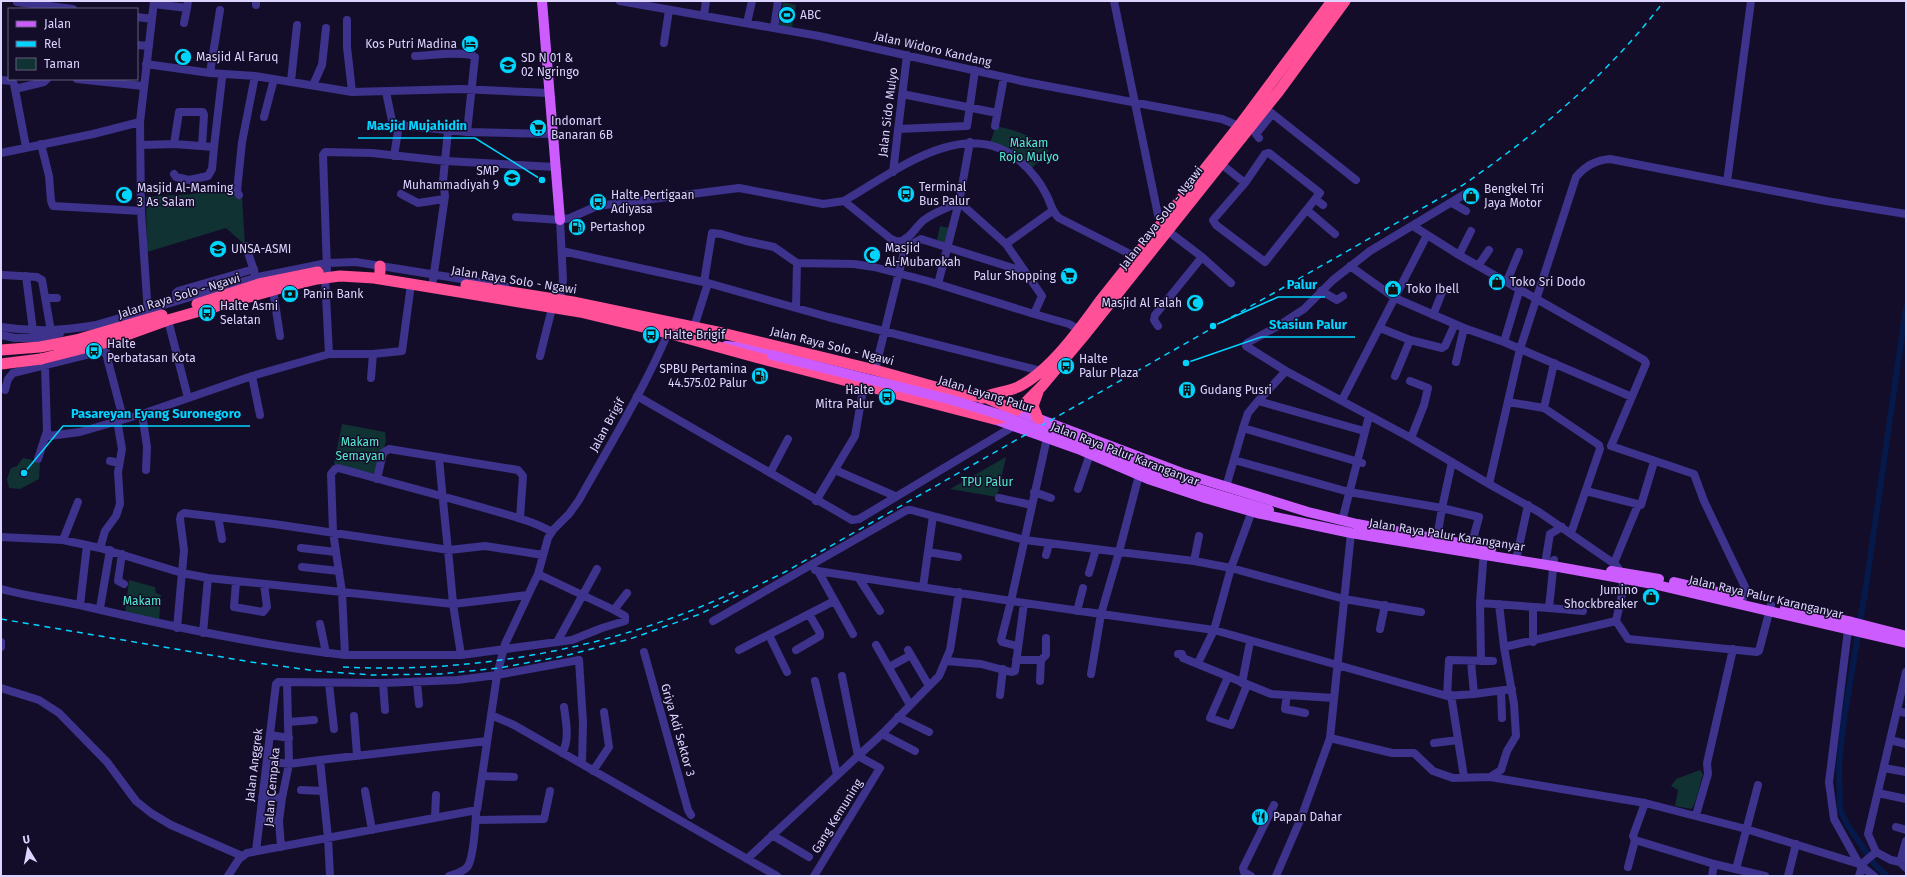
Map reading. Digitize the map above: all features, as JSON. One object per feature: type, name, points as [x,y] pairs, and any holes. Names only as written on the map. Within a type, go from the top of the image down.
[{"type":"highway","name":"Jalan Raya Solo - Ngawi","points":[[1,350],[40,347],[101,338],[273,290],[326,270],[340,276],[411,284],[580,312],[719,346],[994,419],[1007,417],[1042,386],[1165,226],[1332,1]]},
{"type":"highway","name":"Jalan Raya Solo - Ngawi","points":[[1165,226],[1268,111],[1345,1]]},
{"type":"highway","name":"Jalan Raya Solo - Ngawi","points":[[1,364],[43,362],[101,338],[148,314],[229,290],[256,277],[326,270],[380,269],[561,298],[573,302],[722,333],[875,370],[964,395],[984,398],[1018,387],[1041,371],[1080,330],[1100,301],[1140,259]]},
{"type":"highway","points":[[1038,419],[1034,412],[1033,404],[1042,386]]},
{"type":"highway","points":[[960,409],[964,407],[966,402],[964,395]]},
{"type":"highway","points":[[977,414],[976,404],[984,398],[1015,410]]},
{"type":"main road","points":[[542,1],[560,220]]},
{"type":"main road","name":"Jalan Layang Palur","points":[[722,333],[731,338],[773,353]]},
{"type":"main road","name":"Jalan Layang Palur","points":[[719,346],[740,347],[773,353],[952,400],[998,414],[1192,487],[1270,507],[1316,522],[1328,523]]},
{"type":"main road","name":"Jalan Raya Palur Karanganyar","points":[[1015,410],[1145,460],[1328,523],[1351,533],[1437,543]]},
{"type":"main road","name":"Jalan Raya Palur Karanganyar","points":[[994,419],[1078,449],[1139,475],[1205,498],[1252,511],[1328,523],[1345,521],[1437,543],[1623,576],[1653,584],[1742,601],[1865,630],[1906,636]]},
{"type":"main road","points":[[1078,449],[1076,444],[1078,439],[1083,436]]},
{"type":"main road","name":"Jalan Raya Palur Karanganyar","points":[[1865,630],[1906,643]]},
{"type":"street","name":"Jalan Widoro Kandang","points":[[622,1],[819,36],[1004,77],[1222,119],[1239,126]]},
{"type":"street","points":[[704,15],[706,1]]},
{"type":"street","points":[[747,23],[752,1]]},
{"type":"street","points":[[774,28],[778,1]]},
{"type":"street","points":[[1114,1],[1158,215],[1165,226],[1231,283]]},
{"type":"street","points":[[1727,182],[1751,1]]},
{"type":"street","points":[[17,2],[65,8]]},
{"type":"street","points":[[184,23],[187,5],[154,2],[140,122],[141,211],[148,314],[177,301],[229,290]]},
{"type":"street","points":[[210,73],[220,10]]},
{"type":"street","points":[[664,43],[669,10]]},
{"type":"street","points":[[138,17],[152,19]]},
{"type":"street","points":[[347,20],[347,47],[352,92]]},
{"type":"street","points":[[291,81],[297,25]]},
{"type":"street","points":[[313,85],[322,65],[326,28]]},
{"type":"street","points":[[138,45],[149,46]]},
{"type":"street","points":[[415,56],[474,55],[475,58],[467,132]]},
{"type":"street","name":"Jalan Sido Mulyo","points":[[893,172],[907,55]]},
{"type":"street","points":[[146,64],[210,73],[255,76],[352,92],[472,89],[549,93]]},
{"type":"street","points":[[898,129],[967,126],[975,70]]},
{"type":"street","points":[[239,195],[236,191],[242,142],[255,76]]},
{"type":"street","points":[[995,126],[1004,77]]},
{"type":"street","points":[[174,174],[176,177],[188,180],[208,176],[212,169],[222,78]]},
{"type":"street","points":[[264,117],[274,79]]},
{"type":"street","points":[[1,80],[12,81],[15,89],[26,148]]},
{"type":"street","points":[[15,89],[44,82],[46,80]]},
{"type":"street","points":[[86,80],[143,86]]},
{"type":"street","points":[[386,92],[392,121],[399,125],[448,131],[552,134]]},
{"type":"street","points":[[902,94],[997,113]]},
{"type":"street","points":[[1259,138],[1256,135],[1268,111],[1356,180]]},
{"type":"street","points":[[174,144],[179,112],[203,112],[202,146]]},
{"type":"street","points":[[1,153],[93,134],[140,122]]},
{"type":"street","points":[[394,156],[399,125]]},
{"type":"street","points":[[434,277],[444,199],[443,184],[448,131]]},
{"type":"street","points":[[938,284],[959,202],[970,142]]},
{"type":"street","points":[[516,217],[560,220],[570,218],[597,206],[739,188],[823,204],[844,201],[932,151],[956,144],[970,142],[990,145],[1007,151],[1020,161],[1040,185],[1047,195],[1052,211],[1059,218],[1140,259]]},
{"type":"street","points":[[41,144],[48,176],[52,206],[141,211]]},
{"type":"street","points":[[141,144],[174,144],[214,147]]},
{"type":"street","points":[[329,354],[323,155],[325,152],[351,152],[446,161],[555,168]]},
{"type":"street","points":[[1266,154],[1270,154],[1320,191],[1307,210],[1264,262],[1216,225],[1213,221],[1214,217],[1245,183],[1266,154]]},
{"type":"street","points":[[1489,484],[1520,348],[1576,177],[1587,166],[1598,160],[1610,159],[1727,182],[1906,214]]},
{"type":"street","points":[[1220,163],[1245,183]]},
{"type":"street","points":[[1470,191],[1370,251],[1350,266],[1304,309],[1246,344],[1248,348],[1286,371],[1411,438],[1528,506],[1562,527],[1614,563],[1623,576],[1616,621],[1625,637],[1630,640],[1758,651],[1770,608]]},
{"type":"street","points":[[401,194],[418,203],[444,199]]},
{"type":"street","points":[[1315,199],[1323,205]]},
{"type":"street","points":[[844,201],[895,241],[905,244],[920,239],[1019,270],[1028,276]]},
{"type":"street","points":[[875,370],[905,244],[925,219],[959,202]]},
{"type":"street","points":[[959,202],[1006,244],[1022,264],[1028,276],[1042,296],[1034,314]]},
{"type":"street","points":[[1452,203],[1466,211]]},
{"type":"street","points":[[1307,210],[1335,234]]},
{"type":"street","points":[[1006,244],[1052,211]]},
{"type":"street","points":[[560,220],[562,251],[561,298]]},
{"type":"street","points":[[1413,226],[1459,255],[1520,288],[1644,360],[1646,363],[1645,366],[1611,446],[1654,462],[1694,474],[1704,501],[1746,589],[1742,601]]},
{"type":"street","points":[[1459,255],[1471,231]]},
{"type":"street","points":[[694,327],[706,282],[712,233],[722,234],[746,242],[774,247],[797,263],[854,264],[899,273],[1069,324],[1080,330]]},
{"type":"street","points":[[1342,400],[1427,234]]},
{"type":"street","points":[[177,301],[178,291],[256,277],[246,246]]},
{"type":"street","points":[[1478,266],[1489,250]]},
{"type":"street","points":[[562,251],[706,282],[885,332],[1041,371]]},
{"type":"street","points":[[1507,281],[1519,252]]},
{"type":"street","points":[[1158,326],[1154,320],[1155,315],[1202,257]]},
{"type":"street","points":[[796,307],[797,263]]},
{"type":"street","points":[[1350,266],[1395,298],[1464,328],[1520,348],[1632,397]]},
{"type":"street","points":[[3,275],[39,277],[42,280],[51,331]]},
{"type":"street","points":[[26,276],[33,331]]},
{"type":"street","points":[[47,431],[49,436],[80,432],[120,419],[142,414],[252,376],[329,354],[373,354],[402,351],[411,284]]},
{"type":"street","points":[[1504,342],[1520,288]]},
{"type":"street","points":[[273,290],[280,336]]},
{"type":"street","points":[[1433,315],[1443,290]]},
{"type":"street","points":[[1322,291],[1337,300],[1343,296]]},
{"type":"street","points":[[45,298],[57,298]]},
{"type":"street","points":[[540,356],[552,308]]},
{"type":"street","points":[[168,320],[188,398]]},
{"type":"street","points":[[1380,328],[1410,340],[1444,348],[1455,324]]},
{"type":"street","points":[[1456,362],[1464,328]]},
{"type":"street","points":[[2,331],[69,330],[101,338],[120,419],[122,449],[118,480],[120,504],[117,513],[105,531],[100,548]]},
{"type":"street","points":[[2,331],[15,338],[38,338],[54,336],[69,330]]},
{"type":"street","name":"Jalan Brigif","points":[[554,529],[569,514],[579,500],[637,396],[668,333]]},
{"type":"street","points":[[1395,376],[1410,340]]},
{"type":"street","points":[[371,378],[373,354]]},
{"type":"street","points":[[1,359],[14,373]]},
{"type":"street","points":[[5,390],[8,379],[14,373],[43,362],[47,431],[38,459]]},
{"type":"street","points":[[1544,408],[1554,363]]},
{"type":"street","points":[[1226,487],[1242,428],[1248,413],[1286,371]]},
{"type":"street","points":[[252,376],[260,415]]},
{"type":"street","points":[[1410,381],[1428,388],[1424,405],[1411,438]]},
{"type":"street","points":[[816,501],[855,436],[864,384]]},
{"type":"street","points":[[637,396],[850,520],[854,520],[1014,426]]},
{"type":"street","points":[[1258,401],[1364,431]]},
{"type":"street","points":[[1508,402],[1544,408],[1599,446],[1600,449],[1571,533]]},
{"type":"street","points":[[142,414],[146,447],[146,470]]},
{"type":"street","points":[[1359,462],[1364,431],[1371,417]]},
{"type":"street","points":[[1345,521],[1371,417]]},
{"type":"street","points":[[1242,428],[1359,462]]},
{"type":"street","points":[[1017,646],[1002,642],[1001,640],[1047,438]]},
{"type":"street","points":[[770,473],[788,439]]},
{"type":"street","points":[[377,479],[386,450],[518,470],[521,471],[523,476],[520,518]]},
{"type":"street","points":[[1078,489],[1090,454]]},
{"type":"street","points":[[439,457],[453,604],[461,656]]},
{"type":"street","points":[[1234,460],[1352,492],[1442,508],[1479,518],[1470,549]]},
{"type":"street","points":[[110,461],[119,463]]},
{"type":"street","points":[[1437,543],[1442,508],[1452,462]]},
{"type":"street","points":[[1614,563],[1638,505],[1642,504],[1654,462]]},
{"type":"street","points":[[345,655],[342,592],[333,532],[331,501],[333,470],[338,468],[442,495],[520,518],[543,527],[554,529],[543,555],[538,574],[507,637],[503,651],[497,675],[471,858],[468,866],[463,870],[449,876]]},
{"type":"street","points":[[835,470],[895,496]]},
{"type":"street","points":[[1091,674],[1101,614],[1139,475]]},
{"type":"street","points":[[1586,491],[1638,505]]},
{"type":"street","points":[[1034,492],[1051,498]]},
{"type":"street","points":[[999,498],[1032,505]]},
{"type":"street","points":[[63,540],[78,502]]},
{"type":"street","points":[[1517,557],[1528,506]]},
{"type":"street","points":[[713,621],[907,510],[1025,540],[1194,561],[1231,568],[1344,599],[1421,612]]},
{"type":"street","points":[[1198,663],[1214,630],[1231,568],[1252,511]]},
{"type":"street","points":[[177,628],[184,544],[181,515],[184,514],[333,532],[449,550],[485,546],[543,555]]},
{"type":"street","points":[[923,587],[934,516]]},
{"type":"street","points":[[218,517],[222,539]]},
{"type":"street","points":[[1549,608],[1550,534],[1562,527]]},
{"type":"street","points":[[1276,876],[1302,816],[1330,738],[1351,533]]},
{"type":"street","points":[[1194,561],[1199,536]]},
{"type":"street","points":[[1,537],[63,540],[110,550],[182,573],[236,582],[453,604],[528,595]]},
{"type":"street","points":[[1046,555],[1049,544]]},
{"type":"street","points":[[80,605],[87,545]]},
{"type":"street","points":[[302,548],[336,552]]},
{"type":"street","points":[[1089,573],[1096,549]]},
{"type":"street","points":[[100,608],[110,550]]},
{"type":"street","points":[[1481,661],[1480,603],[1483,551]]},
{"type":"street","points":[[928,552],[958,557]]},
{"type":"street","points":[[122,554],[118,581],[124,584]]},
{"type":"street","points":[[302,567],[338,571]]},
{"type":"street","points":[[808,568],[818,571],[959,592],[1024,604],[1214,630],[1250,642],[1449,696],[1501,691],[1512,688]]},
{"type":"street","points":[[557,642],[597,569]]},
{"type":"street","points":[[818,571],[853,634]]},
{"type":"street","points":[[1,589],[203,633],[278,647],[345,655],[461,656],[503,651],[577,639],[605,627],[623,623],[626,619],[625,616],[614,610],[538,574]]},
{"type":"street","points":[[858,577],[880,612]]},
{"type":"street","points":[[203,633],[208,578]]},
{"type":"street","points":[[236,582],[234,607],[263,612],[267,607],[264,584]]},
{"type":"street","points":[[1077,611],[1083,588]]},
{"type":"street","points":[[747,858],[882,734],[929,686],[944,666],[952,642],[959,592]]},
{"type":"street","points":[[614,610],[627,593]]},
{"type":"street","points":[[739,650],[834,601]]},
{"type":"street","points":[[1480,603],[1583,611]]},
{"type":"street","points":[[944,666],[981,664],[1012,672],[1015,671],[1017,646],[1024,604]]},
{"type":"street","points":[[1490,777],[1502,770],[1507,751],[1516,738],[1512,688],[1504,647],[1499,604]]},
{"type":"street","points":[[1380,630],[1384,605]]},
{"type":"street","points":[[1533,607],[1533,642]]},
{"type":"street","points":[[796,650],[820,636],[820,633],[809,614]]},
{"type":"street","points":[[1504,647],[1533,642],[1616,621]]},
{"type":"street","points":[[320,624],[326,653]]},
{"type":"street","points":[[1851,627],[1829,782],[1834,819],[1861,864],[1874,876]]},
{"type":"street","points":[[769,635],[787,672]]},
{"type":"street","points":[[1040,681],[1041,660],[1046,655],[1046,638]]},
{"type":"street","points":[[1,642],[1,647]]},
{"type":"street","points":[[1228,677],[1210,718],[1231,725],[1245,684],[1250,642]]},
{"type":"street","points":[[876,645],[910,705]]},
{"type":"street","points":[[1696,814],[1708,774],[1707,763],[1734,649]]},
{"type":"street","name":"Griya Adi Sektor 3","points":[[644,652],[688,810],[694,822],[689,826]]},
{"type":"street","points":[[889,667],[910,652],[929,686]]},
{"type":"street","points":[[1178,654],[1182,654],[1183,658],[1271,694],[1334,698]]},
{"type":"street","points":[[287,682],[329,684],[417,683],[497,675],[580,660],[583,722],[582,764]]},
{"type":"street","points":[[1016,660],[1041,660]]},
{"type":"street","points":[[1464,777],[1449,696],[1449,660],[1493,661]]},
{"type":"street","points":[[1472,661],[1474,694]]},
{"type":"street","points":[[1000,695],[1003,669]]},
{"type":"street","points":[[1906,672],[1905,684],[1868,834],[1875,853],[1904,864],[1906,841]]},
{"type":"street","points":[[842,676],[858,756]]},
{"type":"street","name":"Jalan Anggrek","points":[[256,851],[278,682],[287,682]]},
{"type":"street","name":"Jalan Cempaka","points":[[281,847],[279,822],[289,764],[287,682]]},
{"type":"street","points":[[815,682],[837,775]]},
{"type":"street","points":[[383,683],[385,710]]},
{"type":"street","points":[[417,683],[419,704]]},
{"type":"street","points":[[329,684],[334,729]]},
{"type":"street","points":[[4,688],[39,700],[59,713],[107,762],[136,801],[151,813],[171,825],[242,856]]},
{"type":"street","points":[[1501,691],[1502,718]]},
{"type":"street","points":[[1288,695],[1285,709],[1304,713]]},
{"type":"street","points":[[562,753],[567,729],[564,708]]},
{"type":"street","points":[[593,771],[609,747],[604,712]]},
{"type":"street","points":[[1897,712],[1906,713]]},
{"type":"street","points":[[491,715],[514,725],[777,876]]},
{"type":"street","points":[[354,716],[357,755]]},
{"type":"street","points":[[898,717],[929,732]]},
{"type":"street","points":[[288,722],[314,720]]},
{"type":"street","points":[[882,734],[915,751]]},
{"type":"street","points":[[270,735],[288,738]]},
{"type":"street","points":[[1330,738],[1392,753],[1414,753],[1436,773],[1458,779],[1464,777],[1490,777],[1645,803],[1696,814],[1861,864]]},
{"type":"street","points":[[1434,743],[1458,740]]},
{"type":"street","points":[[1890,740],[1906,744]]},
{"type":"street","points":[[267,761],[289,764],[487,741]]},
{"type":"street","name":"Gang Kemuning","points":[[814,876],[880,768],[858,756]]},
{"type":"street","points":[[320,760],[328,838],[330,876]]},
{"type":"street","points":[[1884,768],[1906,772]]},
{"type":"street","points":[[482,776],[514,777]]},
{"type":"street","points":[[1736,869],[1758,786]]},
{"type":"street","points":[[301,790],[323,791]]},
{"type":"street","points":[[365,791],[372,830]]},
{"type":"street","points":[[476,820],[544,819],[550,791]]},
{"type":"street","points":[[1878,793],[1906,798]]},
{"type":"street","points":[[435,817],[436,795]]},
{"type":"street","points":[[262,797],[282,798]]},
{"type":"street","points":[[1628,867],[1635,840],[1633,836],[1645,803]]},
{"type":"street","points":[[1251,876],[1244,872],[1243,868],[1274,805]]},
{"type":"street","points":[[228,876],[242,856],[256,851],[477,810]]},
{"type":"street","points":[[260,819],[279,822]]},
{"type":"street","points":[[1896,827],[1906,830]]},
{"type":"street","points":[[772,835],[809,857]]},
{"type":"street","points":[[1635,840],[1714,864],[1765,876]]},
{"type":"street","points":[[1788,876],[1796,844]]},
{"type":"street","points":[[1859,876],[1861,864],[1875,853]]},
{"type":"street","points":[[1712,876],[1714,864]]},
{"type":"green space","name":"ABC","points":[[783,2],[796,5],[792,28],[778,25]]},
{"type":"green space","name":"Makam Rojo Mulyo","points":[[996,126],[1031,137],[1049,151],[1031,169],[1010,149],[990,143]]},
{"type":"green space","points":[[224,189],[242,197],[245,245],[226,228],[147,252],[146,197],[192,194]]},
{"type":"green space","points":[[940,226],[949,228],[945,243],[937,240]]},
{"type":"green space","name":"Makam Semayan","points":[[342,424],[385,432],[386,441],[377,474],[336,466],[334,464]]},
{"type":"green space","name":"TPU Palur","points":[[1006,457],[997,497],[950,489]]},
{"type":"green space","points":[[23,458],[40,463],[39,479],[20,489],[9,488],[7,479],[11,468],[17,466]]},
{"type":"green space","name":"Makam","points":[[129,580],[155,587],[156,593],[161,595],[159,621],[125,614]]},
{"type":"green space","points":[[1700,770],[1703,774],[1692,809],[1675,806],[1678,790],[1671,786],[1676,779]]},
{"type":"waterway","points":[[1887,876],[1876,866],[1848,826],[1840,810],[1839,765],[1844,719],[1866,586],[1906,308]]},
{"type":"railway","points":[[1,619],[251,662],[317,671],[372,675],[440,674],[499,668],[564,656],[630,639],[700,614],[785,572],[1463,185],[1518,145],[1571,101],[1620,53],[1643,28],[1664,1]]},
{"type":"railway","points":[[343,667],[392,668],[442,666],[493,661],[543,653],[593,642],[641,628],[689,612],[734,592]]},
{"type":"place","name":"ABC","points":[[787,15]]},
{"type":"place","name":"Kos Putri Madina","points":[[470,44]]},
{"type":"place","name":"Masjid Al Faruq","points":[[183,57]]},
{"type":"place","name":"SD N 01 & 02 Ngringo","points":[[508,65]]},
{"type":"place","name":"Indomart Banaran 6B","points":[[538,128]]},
{"type":"place","name":"SMP Muhammadiyah 9","points":[[512,178]]},
{"type":"place","name":"Masjid Mujahidin","points":[[542,180]]},
{"type":"place","name":"Terminal Bus Palur","points":[[906,194]]},
{"type":"place","name":"Masjid Al-Maming 3 As Salam","points":[[124,195]]},
{"type":"place","name":"Bengkel Tri Jaya Motor","points":[[1471,196]]},
{"type":"place","name":"Halte Pertigaan Adiyasa","points":[[598,202]]},
{"type":"place","name":"Pertashop","points":[[577,227]]},
{"type":"place","name":"UNSA-ASMI","points":[[218,249]]},
{"type":"place","name":"Masjid Al-Mubarokah","points":[[872,255]]},
{"type":"place","name":"Palur Shopping","points":[[1069,276]]},
{"type":"place","name":"Toko Sri Dodo","points":[[1497,282]]},
{"type":"place","name":"Toko Ibell","points":[[1393,289]]},
{"type":"place","name":"Panin Bank","points":[[290,294]]},
{"type":"place","name":"Masjid Al Falah","points":[[1195,303]]},
{"type":"place","name":"Halte Asmi Selatan","points":[[207,313]]},
{"type":"place","name":"Palur","points":[[1213,326]]},
{"type":"place","name":"Halte Brigif","points":[[651,335]]},
{"type":"place","name":"Halte Perbatasan Kota","points":[[94,351]]},
{"type":"place","name":"Stasiun Palur","points":[[1186,363]]},
{"type":"place","name":"Halte Palur Plaza","points":[[1066,366]]},
{"type":"place","name":"SPBU Pertamina 44.575.02 Palur","points":[[760,376]]},
{"type":"place","name":"Gudang Pusri","points":[[1187,390]]},
{"type":"place","name":"Halte Mitra Palur","points":[[887,397]]},
{"type":"place","name":"Pasareyan Eyang Suronegoro","points":[[24,473]]},
{"type":"place","name":"Jumino Shockbreaker","points":[[1651,597]]},
{"type":"place","name":"Papan Dahar","points":[[1260,817]]}]
